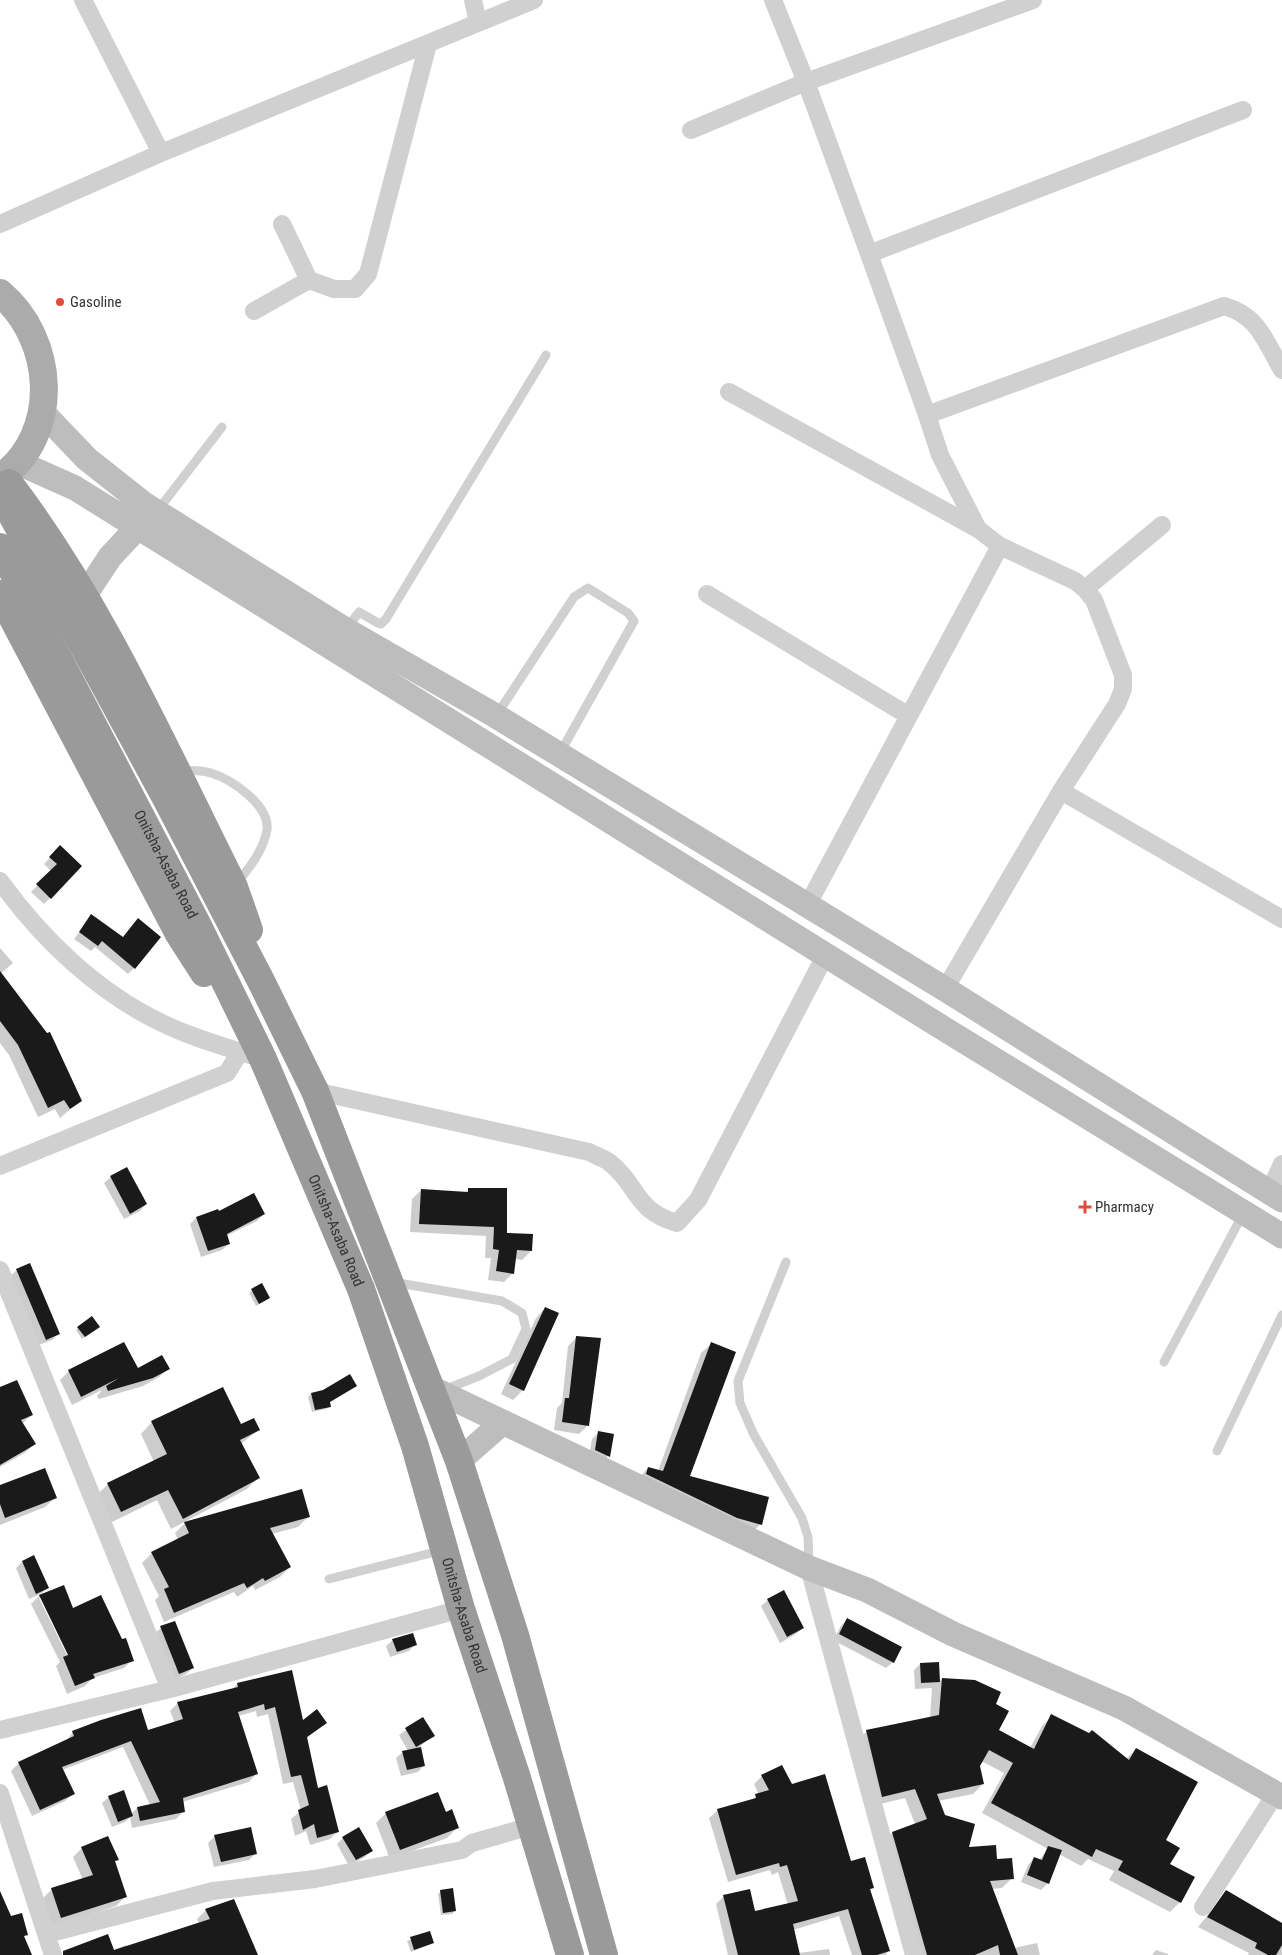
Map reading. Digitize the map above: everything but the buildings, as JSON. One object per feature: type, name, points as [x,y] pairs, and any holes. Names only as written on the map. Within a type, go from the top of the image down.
[{"type":"highway","points":[[5,477],[44,529],[85,595],[175,770],[234,887],[246,920],[262,983]]},
{"type":"highway","points":[[5,477],[97,668],[262,983],[314,1091],[434,1390],[460,1462],[515,1635],[552,1762],[604,1955]]},
{"type":"highway","name":"Onitsha-Asaba Road","points":[[0,547],[197,924],[240,1013],[252,1056],[360,1289],[415,1446],[461,1609],[517,1778],[570,1955]]},
{"type":"highway","points":[[0,594],[179,934],[220,997],[240,1013]]},
{"type":"highway","points":[[517,1778],[552,1762]]},
{"type":"main road","points":[[0,293],[15,307],[35,339],[44,375],[42,412],[36,430],[5,477],[75,488],[136,528],[1243,1214],[1282,1236]]},
{"type":"main road","points":[[42,412],[87,460],[156,512],[346,630],[496,716],[945,988],[1276,1196]]},
{"type":"main road","points":[[85,595],[110,557],[136,528]]},
{"type":"main road","points":[[434,1390],[809,1568],[867,1590],[953,1634],[1124,1708],[1279,1795]]},
{"type":"main road","points":[[460,1462],[503,1422]]},
{"type":"street","points":[[82,0],[161,153]]},
{"type":"street","points":[[473,0],[478,23]]},
{"type":"street","points":[[0,224],[161,153],[534,0]]},
{"type":"street","points":[[773,0],[806,82],[940,455],[978,529]]},
{"type":"street","points":[[691,130],[806,82],[1033,0]]},
{"type":"street","points":[[282,224],[309,280],[334,289],[355,289],[368,274],[428,44]]},
{"type":"street","points":[[869,254],[1243,110]]},
{"type":"street","points":[[254,311],[309,280]]},
{"type":"street","points":[[927,415],[1224,306],[1239,310],[1255,322],[1282,370]]},
{"type":"street","points":[[729,392],[978,529],[1000,546],[1075,581],[1094,600],[1123,675],[1123,688],[1117,704],[1061,791],[945,988]]},
{"type":"street","points":[[1085,589],[1162,525]]},
{"type":"street","points":[[807,906],[1000,546]]},
{"type":"street","points":[[707,594],[909,716]]},
{"type":"street","points":[[1061,791],[1282,919]]},
{"type":"street","points":[[0,881],[51,942],[89,977],[109,992],[162,1023],[252,1056]]},
{"type":"street","points":[[314,1091],[589,1152],[610,1163],[642,1204],[660,1218],[677,1223],[698,1200],[826,954]]},
{"type":"street","points":[[0,1166],[228,1073],[252,1056]]},
{"type":"street","points":[[1276,1196],[1282,1164]]},
{"type":"street","points":[[0,1270],[170,1689]]},
{"type":"street","points":[[809,1568],[914,1955]]},
{"type":"street","points":[[0,1730],[170,1689],[461,1609]]},
{"type":"street","points":[[0,1793],[53,1955]]},
{"type":"street","points":[[1203,1907],[1279,1795]]},
{"type":"street","points":[[47,1934],[213,1891],[315,1880],[462,1850],[472,1843],[531,1826]]},
{"type":"lane","points":[[346,630],[359,612],[381,624],[386,619],[546,355]]},
{"type":"lane","points":[[156,512],[222,428]]},
{"type":"lane","points":[[496,716],[574,597],[588,588],[628,613],[634,621],[559,754]]},
{"type":"lane","points":[[175,770],[210,772],[230,782],[251,797],[263,813],[267,828],[257,858],[234,887]]},
{"type":"lane","points":[[1164,1362],[1243,1214]]},
{"type":"lane","points":[[786,1262],[738,1380],[738,1388],[740,1403],[754,1435],[802,1518],[808,1537],[809,1568]]},
{"type":"lane","points":[[391,1281],[502,1301],[522,1313],[526,1329],[512,1359],[479,1376],[434,1390]]},
{"type":"lane","points":[[1217,1450],[1282,1315]]},
{"type":"lane","points":[[329,1579],[444,1550]]},
{"type":"place","name":"Gasoline","points":[[60,302]]},
{"type":"place","name":"Pharmacy","points":[[1085,1207]]}]
